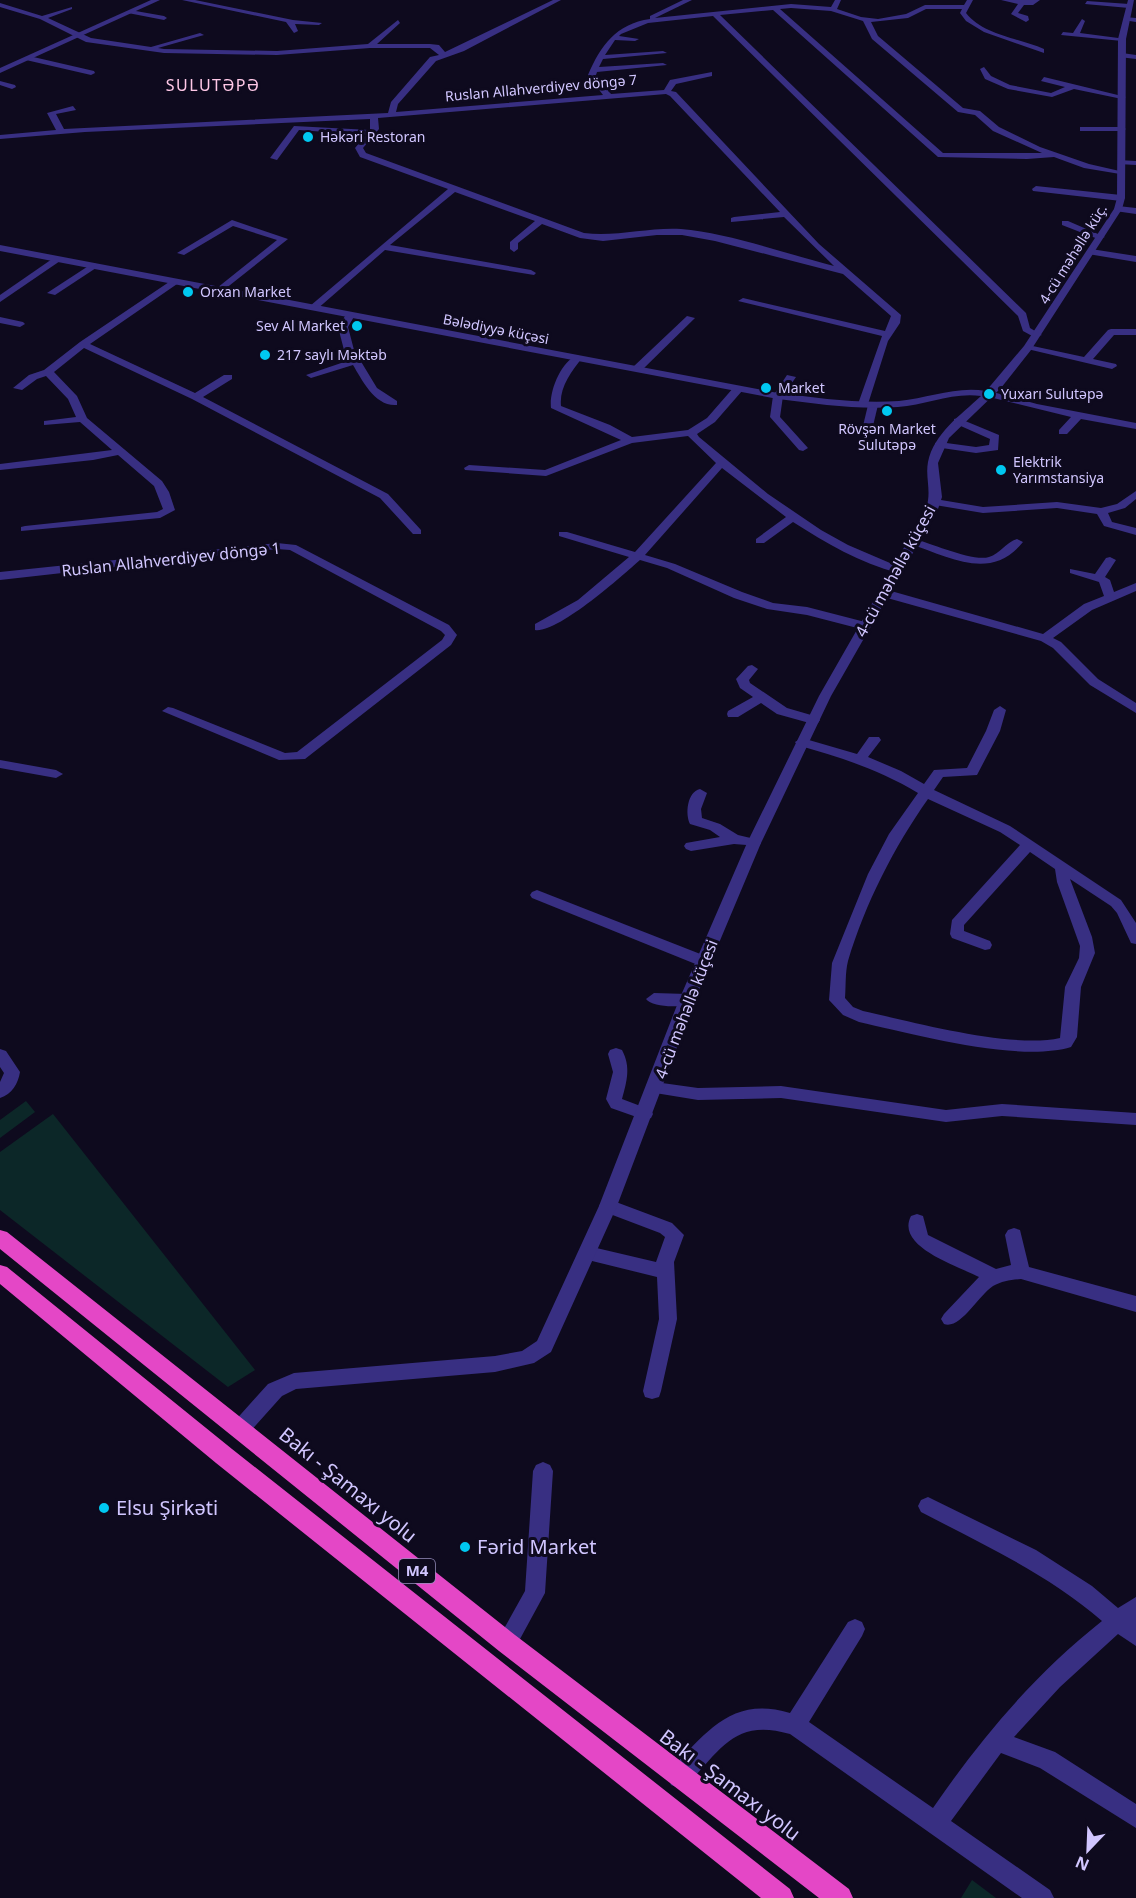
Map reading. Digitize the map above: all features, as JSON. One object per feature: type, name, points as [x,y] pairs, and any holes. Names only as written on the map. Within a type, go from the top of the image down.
[{"type":"highway","name":"Bakı - Şamaxı yolu","points":[[0,1238],[507,1643],[679,1777],[840,1898]]},
{"type":"highway","name":"M4","points":[[0,1273],[224,1456],[781,1898]]},
{"type":"street","points":[[142,0],[155,1]]},
{"type":"street","points":[[185,0],[291,22],[319,23]]},
{"type":"street","points":[[391,115],[394,104],[424,67],[443,55],[461,49],[558,0]]},
{"type":"street","points":[[648,21],[689,0]]},
{"type":"street","points":[[832,9],[835,8],[838,0]]},
{"type":"street","points":[[1004,0],[1033,4],[1037,0]]},
{"type":"street","points":[[0,71],[155,1]]},
{"type":"street","points":[[608,96],[594,79],[594,70],[613,38],[626,26],[648,21],[716,15],[781,5],[832,9],[866,20],[908,16],[925,8],[968,3],[964,16],[985,31],[1019,41],[1041,51]]},
{"type":"street","points":[[1022,3],[1014,15],[1025,17],[1026,20]]},
{"type":"street","points":[[1087,3],[1130,3]]},
{"type":"street","name":"4-cü məhəllə küç.","points":[[989,394],[1028,348],[1118,209],[1121,198],[1120,172],[1124,126],[1122,55],[1125,19],[1130,3]]},
{"type":"street","points":[[0,5],[42,18],[78,36],[149,50],[183,53],[277,53],[370,46],[434,46],[443,55]]},
{"type":"street","points":[[781,5],[802,34],[941,155],[1028,157],[1053,155]]},
{"type":"street","points":[[42,18],[70,8]]},
{"type":"street","points":[[0,16],[20,11]]},
{"type":"street","points":[[130,12],[164,18]]},
{"type":"street","points":[[716,15],[1023,315],[1026,329],[1037,335]]},
{"type":"street","points":[[1125,19],[1136,20]]},
{"type":"street","points":[[866,20],[875,37],[961,110],[977,113],[996,129],[1053,155],[1120,172]]},
{"type":"street","points":[[1076,35],[1082,21]]},
{"type":"street","points":[[291,22],[294,31]]},
{"type":"street","points":[[370,46],[398,22]]},
{"type":"street","points":[[1063,34],[1124,42]]},
{"type":"street","points":[[149,50],[200,35]]},
{"type":"street","points":[[613,38],[635,39]]},
{"type":"street","points":[[601,57],[663,53]]},
{"type":"street","points":[[1122,55],[1136,57]]},
{"type":"street","points":[[29,58],[91,74]]},
{"type":"street","points":[[594,70],[663,65]]},
{"type":"street","points":[[984,69],[988,77],[1008,87],[1052,95],[1073,87]]},
{"type":"street","points":[[709,74],[673,82],[668,92],[673,94],[816,246],[896,315],[897,319],[887,334],[868,405],[867,430]]},
{"type":"street","points":[[1044,79],[1122,97]]},
{"type":"street","points":[[0,83],[12,87]]},
{"type":"street","name":"Ruslan Allahverdiyev döngə 7","points":[[0,137],[31,138],[61,131],[391,115],[668,92]]},
{"type":"street","points":[[61,131],[52,111],[73,108]]},
{"type":"street","points":[[374,116],[376,127],[359,148],[363,155],[589,238],[664,231],[698,234],[845,272]]},
{"type":"street","points":[[250,122],[373,133]]},
{"type":"street","points":[[1083,129],[1124,126]]},
{"type":"street","points":[[274,158],[297,128]]},
{"type":"street","points":[[1121,162],[1136,163]]},
{"type":"street","points":[[313,308],[441,197],[454,189]]},
{"type":"street","points":[[1036,189],[1121,198]]},
{"type":"street","points":[[1118,209],[1136,211]]},
{"type":"street","points":[[734,220],[788,214]]},
{"type":"street","points":[[514,249],[514,242],[540,221]]},
{"type":"street","points":[[181,253],[232,223],[284,239],[220,290]]},
{"type":"street","points":[[1065,223],[1101,237]]},
{"type":"street","points":[[384,247],[531,273]]},
{"type":"street","name":"Bələdiyyə küçəsi","points":[[0,248],[738,390],[868,405],[913,403],[963,390],[989,394],[1078,416],[1136,426]]},
{"type":"street","points":[[1091,252],[1136,259]]},
{"type":"street","points":[[0,299],[58,259]]},
{"type":"street","points":[[52,293],[93,266]]},
{"type":"street","points":[[18,388],[33,377],[48,372],[83,344],[175,282]]},
{"type":"street","points":[[743,301],[887,334]]},
{"type":"street","points":[[350,315],[344,323],[343,334],[356,361],[373,390],[393,403]]},
{"type":"street","points":[[637,369],[690,318]]},
{"type":"street","points":[[0,320],[20,324]]},
{"type":"street","points":[[1087,360],[1115,330],[1136,332]]},
{"type":"street","points":[[83,344],[196,397],[384,496],[417,532]]},
{"type":"street","points":[[1028,348],[1112,366]]},
{"type":"street","points":[[577,358],[567,372],[554,401],[556,408],[606,427],[630,440]]},
{"type":"street","points":[[311,375],[356,361]]},
{"type":"street","points":[[25,529],[160,515],[168,510],[164,493],[156,482],[82,419],[74,398],[48,372]]},
{"type":"street","points":[[196,397],[228,377]]},
{"type":"street","points":[[791,377],[778,396],[775,417],[803,448]]},
{"type":"street","points":[[470,468],[546,473],[630,440],[691,434],[711,420],[738,390]]},
{"type":"street","name":"4-cü məhəllə küçesi","points":[[240,1429],[275,1390],[294,1381],[495,1364],[518,1361],[537,1354],[553,1331],[608,1206],[687,1000],[754,843],[813,720],[935,502],[933,463],[939,445],[958,422],[989,394]]},
{"type":"street","points":[[1062,432],[1078,416]]},
{"type":"street","points":[[48,423],[82,419]]},
{"type":"street","points":[[939,445],[976,450],[994,447],[997,442],[995,437],[958,422]]},
{"type":"street","points":[[691,434],[721,463],[793,517],[871,561],[898,569]]},
{"type":"street","points":[[0,467],[93,457],[120,451]]},
{"type":"street","points":[[539,627],[582,603],[638,556],[721,463]]},
{"type":"street","points":[[935,502],[983,510],[1057,504],[1101,511],[1121,506],[1136,495]]},
{"type":"street","points":[[1101,511],[1107,524],[1136,532]]},
{"type":"street","points":[[760,541],[793,517]]},
{"type":"street","points":[[563,534],[638,556],[771,606],[807,611],[865,626]]},
{"type":"street","points":[[914,542],[980,562],[990,562],[1004,555],[1017,542]]},
{"type":"street","name":"Ruslan Allahverdiyev döngə 1","points":[[0,576],[277,546],[292,547],[445,628],[451,635],[447,642],[300,756],[284,758],[168,711]]},
{"type":"street","points":[[1099,577],[1110,560]]},
{"type":"street","points":[[1074,572],[1104,580],[1110,596]]},
{"type":"street","points":[[1045,638],[1088,607],[1136,587]]},
{"type":"street","points":[[884,593],[1045,638],[1057,645],[1094,682],[1136,709]]},
{"type":"street","points":[[752,669],[742,679],[744,685],[782,711],[813,720]]},
{"type":"street","points":[[733,714],[760,698]]},
{"type":"street","points":[[1000,710],[993,730],[972,772],[939,773],[889,846],[840,963],[837,1000],[848,1011],[945,1034],[1044,1048],[1058,1047],[1065,1043],[1069,1036],[1074,980],[1086,964],[1088,956],[1077,913],[1060,874],[1062,867]]},
{"type":"street","points":[[860,759],[874,740]]},
{"type":"street","points":[[802,742],[860,759],[1029,844],[1129,911],[1136,939]]},
{"type":"street","points":[[0,764],[56,774]]},
{"type":"street","points":[[700,793],[694,809],[695,821],[715,827],[734,839]]},
{"type":"street","points":[[691,846],[734,839],[754,843]]},
{"type":"street","points":[[985,945],[957,934],[957,924],[1029,844]]},
{"type":"street","points":[[537,895],[703,961]]},
{"type":"street","points":[[654,999],[687,1000]]},
{"type":"street","points":[[616,1054],[621,1072],[614,1099],[617,1104],[645,1114]]},
{"type":"street","points":[[0,1055],[12,1072],[10,1082],[0,1092]]},
{"type":"street","points":[[655,1088],[698,1094],[781,1092],[946,1116],[1002,1110],[1136,1119]]},
{"type":"street","points":[[608,1206],[666,1228],[675,1235],[663,1271],[668,1319],[652,1391]]},
{"type":"street","points":[[917,1221],[917,1233],[922,1240],[993,1276]]},
{"type":"street","points":[[1014,1235],[1021,1272]]},
{"type":"street","points":[[588,1252],[663,1271]]},
{"type":"street","points":[[950,1319],[979,1286],[993,1276],[1021,1272],[1136,1304]]},
{"type":"street","points":[[507,1643],[535,1593],[543,1471]]},
{"type":"street","points":[[928,1506],[1029,1557],[1085,1593],[1116,1622],[1136,1636]]},
{"type":"street","points":[[937,1822],[995,1740],[1094,1637],[1136,1607]]},
{"type":"street","points":[[795,1725],[855,1629]]},
{"type":"street","points":[[679,1777],[720,1735],[739,1721],[766,1716],[795,1725],[937,1822],[1042,1898]]},
{"type":"street","points":[[995,1740],[1047,1760],[1136,1817]]},
{"type":"green space","points":[[26,1101],[35,1112],[0,1138],[0,1120]]},
{"type":"green space","points":[[53,1114],[255,1370],[228,1387],[0,1210],[0,1152]]},
{"type":"green space","points":[[972,1880],[996,1898],[961,1898]]},
{"type":"place","name":"Həkəri Restoran","points":[[308,137]]},
{"type":"place","name":"Orxan Market","points":[[188,292]]},
{"type":"place","name":"Sev Al Market","points":[[357,326]]},
{"type":"place","name":"217 saylı Məktəb","points":[[265,355]]},
{"type":"place","name":"Market","points":[[766,388]]},
{"type":"place","name":"Yuxarı Sulutəpə","points":[[989,394]]},
{"type":"place","name":"Rövşən Market Sulutəpə","points":[[887,411]]},
{"type":"place","name":"Elektrik Yarımstansiya","points":[[1001,470]]},
{"type":"place","name":"Elsu Şirkəti","points":[[104,1508]]},
{"type":"place","name":"Fərid Market","points":[[465,1547]]},
{"type":"district","name":"SULUTƏPƏ","points":[[213,85]]}]
